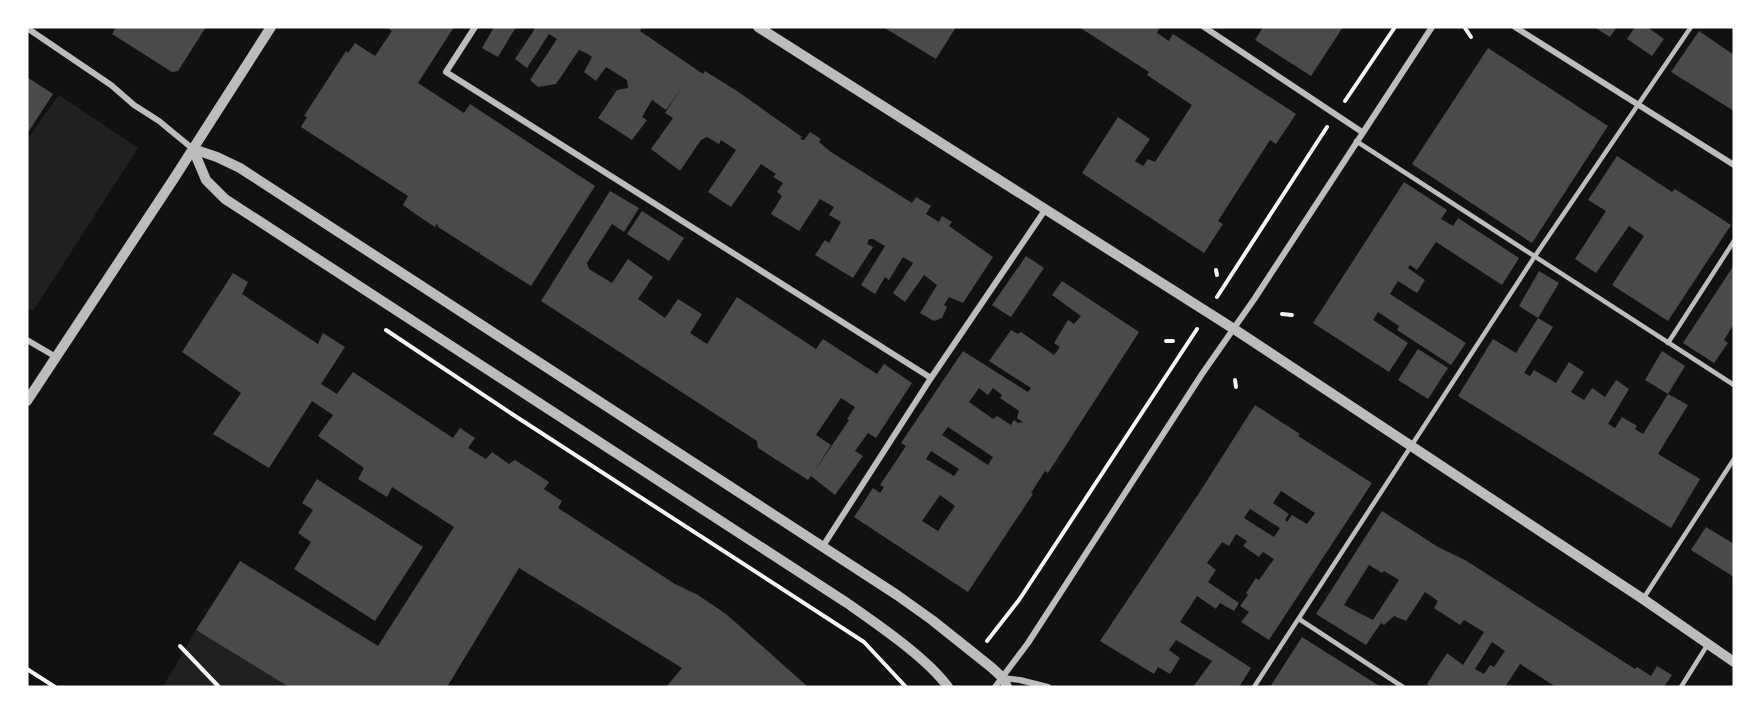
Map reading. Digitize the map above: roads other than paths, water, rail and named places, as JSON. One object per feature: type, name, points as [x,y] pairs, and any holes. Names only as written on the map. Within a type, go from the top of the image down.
[{"type":"street","points":[[27,401],[271,27]]},
{"type":"street","points":[[475,27],[446,72],[931,378]]},
{"type":"street","points":[[758,27],[1234,329],[1643,599],[1734,662]]},
{"type":"street","points":[[1204,27],[1362,132]]},
{"type":"street","points":[[995,687],[1005,682],[1432,27]]},
{"type":"street","points":[[1515,27],[1734,165]]},
{"type":"street","points":[[27,28],[111,85],[193,149],[218,157],[240,168],[823,546],[923,613],[975,653],[1005,682],[1048,687]]},
{"type":"street","points":[[193,149],[206,180],[225,199],[847,603],[904,645],[930,667],[948,687]]},
{"type":"street","points":[[823,546],[931,378],[1045,210]]},
{"type":"street","points":[[27,340],[56,357]]},
{"type":"lane","points":[[1254,687],[1534,256],[1691,27]]},
{"type":"lane","points":[[1356,141],[1734,385]]},
{"type":"lane","points":[[1668,342],[1734,241]]},
{"type":"lane","points":[[1643,599],[1734,459]]},
{"type":"lane","points":[[1299,619],[1403,687]]},
{"type":"lane","points":[[1681,687],[1708,644]]}]
